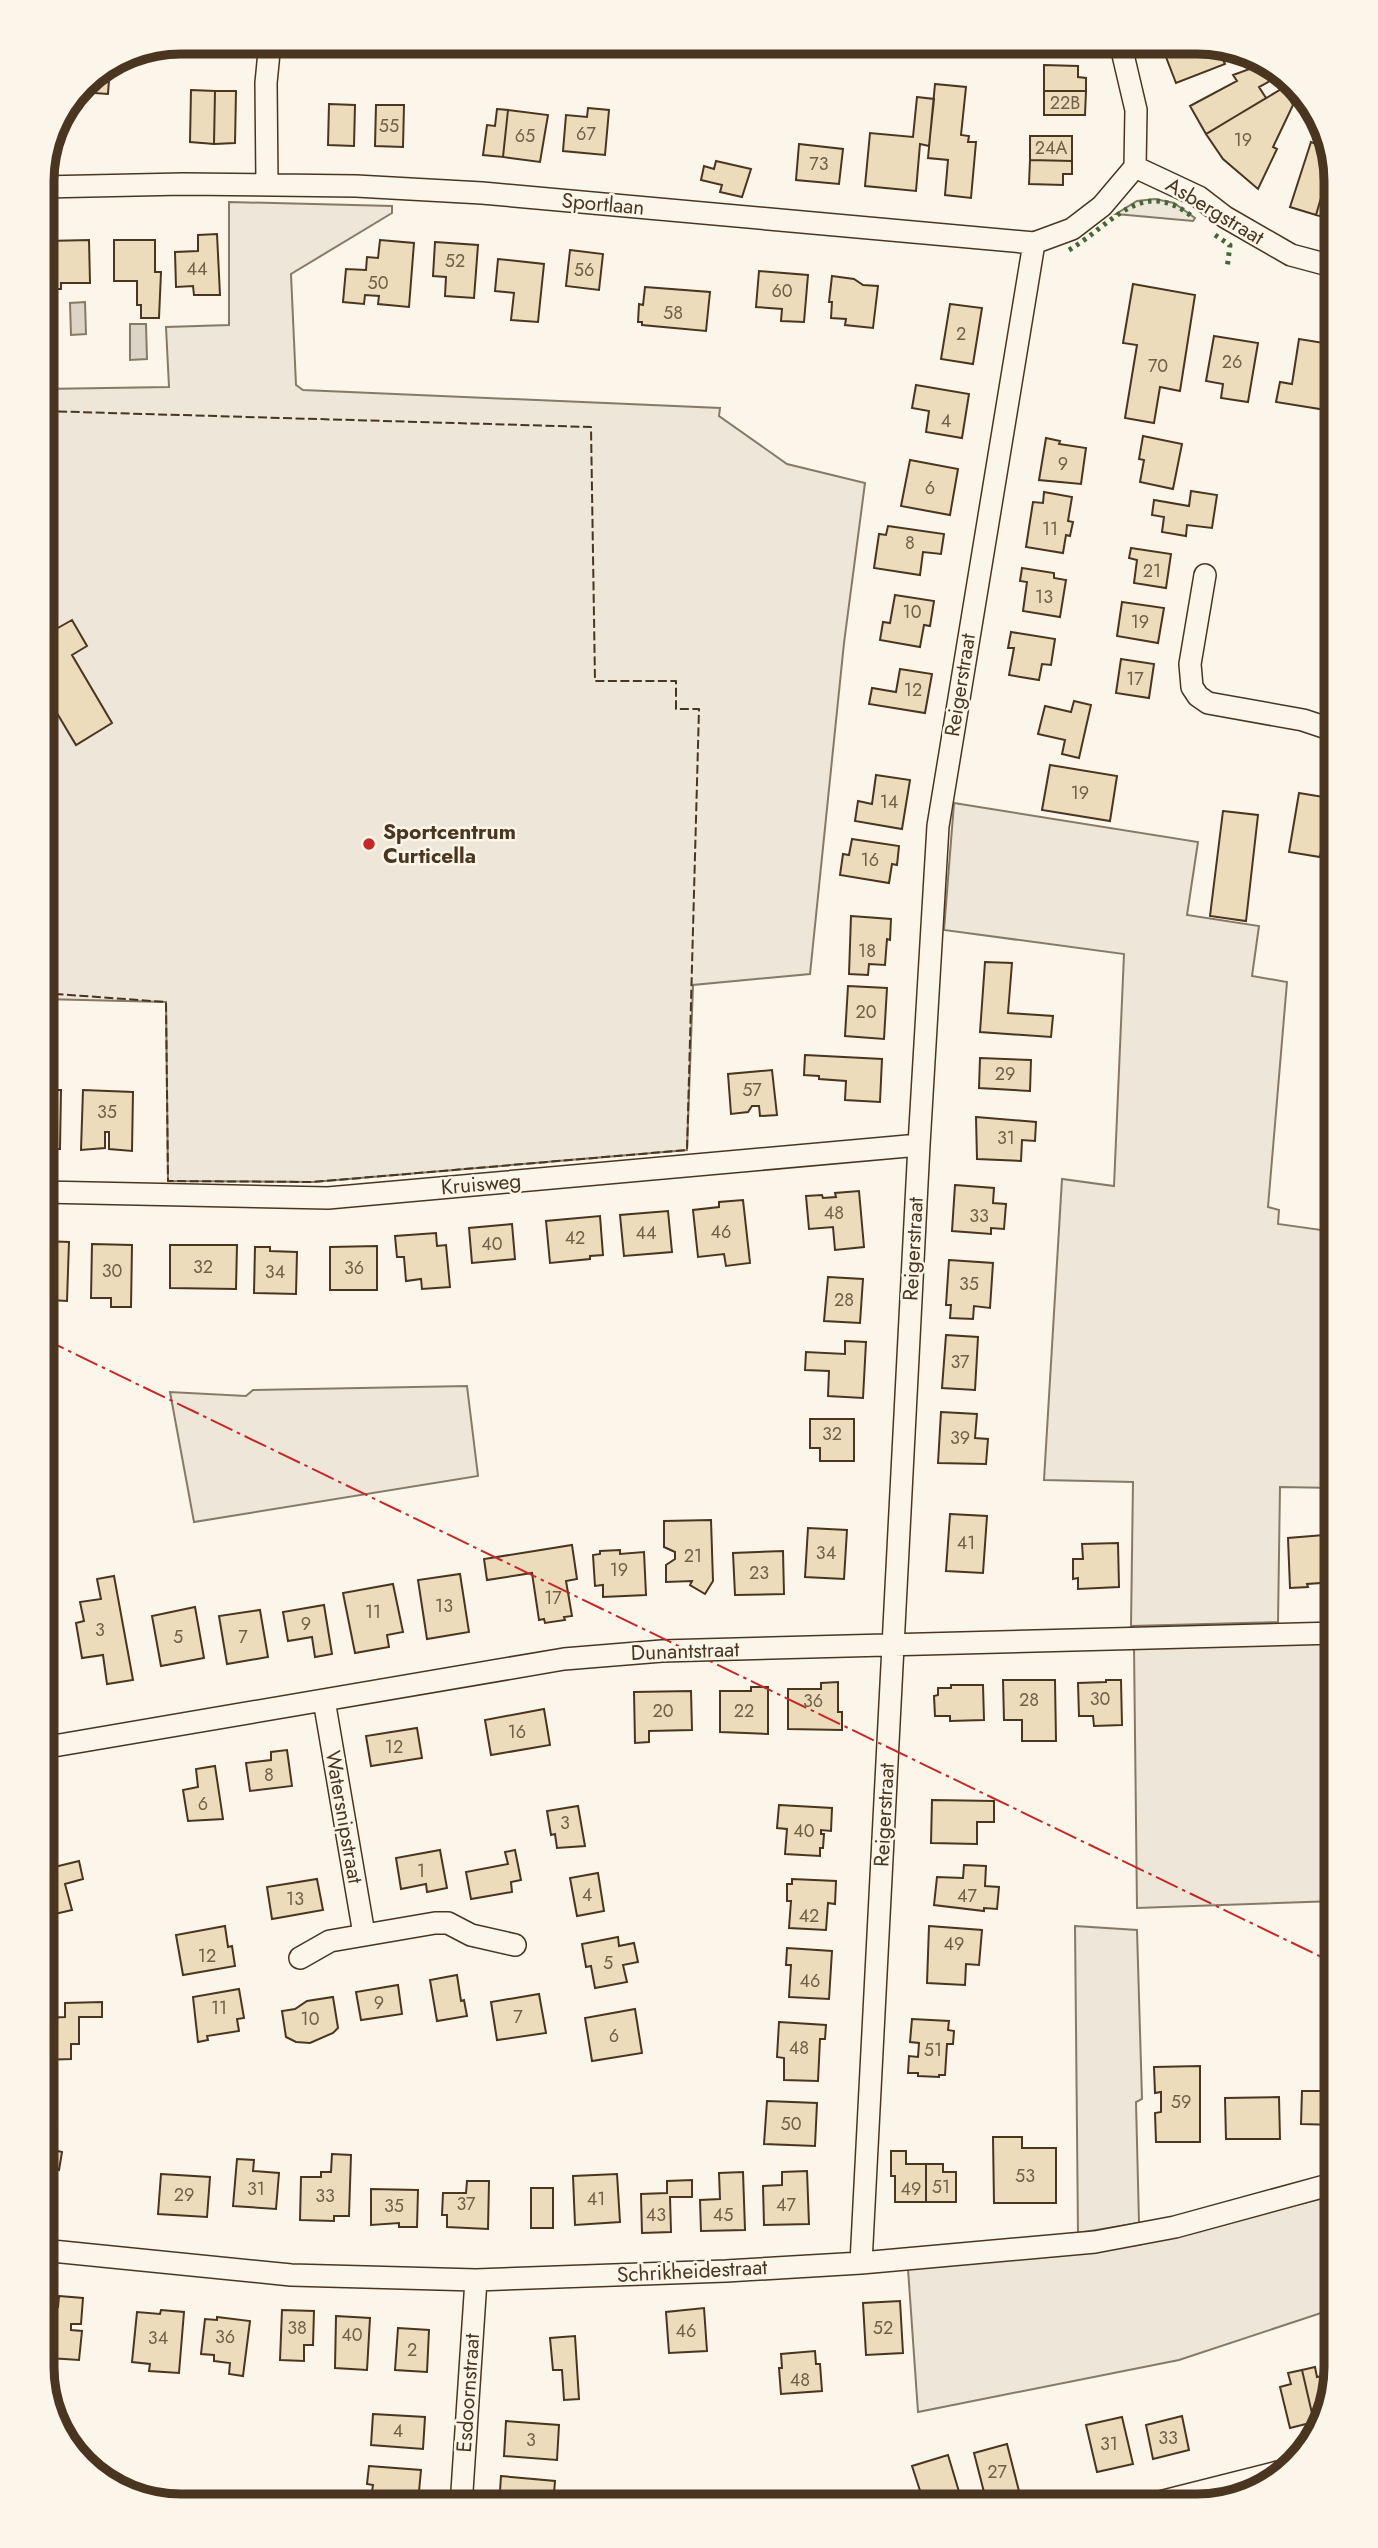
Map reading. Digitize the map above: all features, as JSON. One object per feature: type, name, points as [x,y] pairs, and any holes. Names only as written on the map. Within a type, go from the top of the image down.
[{"type":"street","points":[[267,184],[266,83],[269,54]]},
{"type":"street","points":[[1123,55],[1136,110],[1135,167]]},
{"type":"street","name":"Sportlaan","points":[[55,187],[267,184],[482,193],[1034,243],[1072,229],[1102,206],[1135,167]]},
{"type":"street","name":"Asbergstraat","points":[[1135,167],[1199,197],[1226,217],[1291,255],[1324,264]]},
{"type":"street","name":"Reigerstraat","points":[[861,2263],[938,826],[1034,243]]},
{"type":"street","points":[[1205,575],[1189,676],[1198,696],[1219,706],[1303,720],[1324,727]]},
{"type":"street","name":"Kruisweg","points":[[55,1192],[328,1198],[919,1145]]},
{"type":"street","name":"Dunantstraat","points":[[54,1746],[564,1659],[608,1654],[1324,1633]]},
{"type":"street","name":"Watersnipstraat","points":[[324,1700],[364,1934]]},
{"type":"street","points":[[300,1958],[330,1941],[435,1923],[448,1923],[471,1935],[515,1945]]},
{"type":"street","name":"Schrikheidestraat","points":[[54,2251],[291,2275],[476,2280],[726,2271],[861,2263],[1095,2242],[1175,2227],[1324,2186]]},
{"type":"street","name":"Esdoornstraat","points":[[462,2493],[476,2280]]},
{"type":"street","points":[[1191,2494],[1261,2476]]},
{"type":"shaded area","points":[[1155,199],[1174,203],[1195,218],[1193,221],[1116,214],[1137,201]]},
{"type":"shaded area","name":"Sportcentrum Curticella","points":[[229,202],[392,206],[392,213],[291,274],[296,385],[303,390],[720,408],[719,416],[787,464],[865,483],[844,643],[810,974],[693,985],[687,1150],[313,1182],[168,1181],[166,1002],[55,999],[55,389],[169,387],[166,327],[229,325]]},
{"type":"shaded area","points":[[85,302],[86,334],[71,335],[70,303]]},
{"type":"shaded area","points":[[130,324],[146,324],[147,359],[130,360]]},
{"type":"shaded area","points":[[954,803],[1198,842],[1187,915],[1259,926],[1252,976],[1287,982],[1268,1207],[1279,1210],[1278,1224],[1324,1230],[1324,1488],[1280,1487],[1278,1622],[1131,1626],[1133,1482],[1044,1480],[1062,1179],[1114,1186],[1124,954],[944,930]]},
{"type":"shaded area","points":[[467,1386],[478,1476],[194,1522],[170,1392],[246,1396],[253,1390]]},
{"type":"shaded area","points":[[1324,1641],[1324,1901],[1137,1908],[1134,1647]]},
{"type":"shaded area","points":[[1075,1926],[1137,1930],[1142,2099],[1136,2102],[1139,2223],[1078,2233]]},
{"type":"shaded area","points":[[1324,2198],[1324,2312],[1179,2360],[918,2412],[908,2269],[1138,2245]]},
{"type":"building","points":[[1166,57],[1222,57],[1225,64],[1176,83]]},
{"type":"building","points":[[1044,65],[1078,66],[1078,77],[1086,78],[1086,91],[1044,91]]},
{"type":"building","points":[[1254,67],[1273,79],[1259,87],[1266,98],[1206,134],[1190,106],[1237,81],[1233,75]]},
{"type":"building","points":[[109,77],[108,94],[90,93]]},
{"type":"building","points":[[935,84],[966,87],[961,135],[969,136],[968,142],[976,142],[971,198],[945,195],[948,160],[928,158]]},
{"type":"building","points":[[1283,88],[1293,105],[1273,147],[1277,149],[1258,189],[1223,159],[1206,134]]},
{"type":"building","points":[[191,90],[215,91],[214,144],[190,142]]},
{"type":"building","points":[[215,91],[236,91],[235,143],[214,144]]},
{"type":"building","points":[[1044,91],[1086,91],[1085,115],[1044,115]]},
{"type":"building","points":[[917,97],[934,99],[929,146],[920,144],[916,191],[865,186],[870,133],[913,137]]},
{"type":"building","points":[[329,104],[355,105],[354,146],[328,145]]},
{"type":"building","points":[[376,105],[404,105],[403,147],[375,146]]},
{"type":"building","points":[[588,108],[609,110],[605,155],[563,151],[566,115],[587,117]]},
{"type":"building","points":[[497,109],[508,110],[503,157],[483,155],[487,125],[495,126]]},
{"type":"building","points":[[508,110],[548,115],[540,162],[503,157]]},
{"type":"building","points":[[1030,136],[1072,136],[1072,161],[1030,160]]},
{"type":"building","points":[[1311,142],[1318,145],[1323,165],[1324,188],[1316,215],[1290,207]]},
{"type":"building","points":[[799,144],[843,149],[839,184],[796,180]]},
{"type":"building","points":[[1030,160],[1072,161],[1072,174],[1063,174],[1063,185],[1029,184]]},
{"type":"building","points":[[716,161],[751,169],[742,197],[720,192],[722,185],[701,180],[704,166],[714,169]]},
{"type":"building","points":[[1324,188],[1324,217],[1316,215]]},
{"type":"building","points":[[217,234],[220,295],[194,295],[193,286],[176,287],[175,252],[198,251],[198,235]]},
{"type":"building","points":[[89,240],[90,283],[61,283],[61,289],[55,289],[55,241]]},
{"type":"building","points":[[114,240],[155,240],[155,272],[161,272],[159,318],[141,318],[141,305],[137,305],[137,281],[114,281]]},
{"type":"building","points":[[380,240],[414,243],[409,307],[378,304],[379,296],[365,295],[364,304],[343,302],[346,269],[366,270],[367,257],[378,258]]},
{"type":"building","points":[[435,242],[478,245],[474,298],[445,296],[446,277],[433,276]]},
{"type":"building","points":[[570,250],[603,254],[599,290],[566,286]]},
{"type":"building","points":[[498,259],[544,264],[538,322],[511,320],[514,293],[495,291]]},
{"type":"building","points":[[759,271],[808,275],[804,322],[781,321],[782,309],[756,307]]},
{"type":"building","points":[[832,276],[854,279],[863,285],[878,286],[873,328],[845,325],[846,319],[831,318],[832,302],[829,302]]},
{"type":"building","points":[[1133,284],[1195,295],[1180,391],[1160,387],[1154,423],[1125,418],[1137,345],[1123,343]]},
{"type":"building","points":[[645,287],[710,292],[706,331],[642,325],[642,322],[638,322],[639,304],[643,305]]},
{"type":"building","points":[[950,304],[982,308],[973,364],[941,359]]},
{"type":"building","points":[[1214,336],[1258,343],[1248,402],[1221,398],[1223,384],[1206,381]]},
{"type":"building","points":[[1299,339],[1324,343],[1324,410],[1276,402],[1280,382],[1292,384]]},
{"type":"building","points":[[916,385],[969,394],[962,438],[926,432],[929,411],[912,408]]},
{"type":"building","points":[[1143,436],[1182,444],[1173,489],[1140,482],[1144,460],[1139,459]]},
{"type":"building","points":[[1046,438],[1060,441],[1059,444],[1086,448],[1081,484],[1039,480]]},
{"type":"building","points":[[910,460],[958,469],[950,515],[901,506]]},
{"type":"building","points":[[1191,491],[1217,495],[1212,528],[1187,525],[1186,536],[1162,532],[1164,517],[1152,515],[1154,500],[1189,506]]},
{"type":"building","points":[[1044,492],[1072,497],[1068,521],[1073,522],[1070,536],[1066,535],[1063,553],[1026,547],[1033,502],[1043,503]]},
{"type":"building","points":[[888,526],[944,534],[941,554],[923,552],[920,575],[874,568],[879,534],[886,535]]},
{"type":"building","points":[[1131,548],[1171,554],[1166,588],[1134,583],[1137,560],[1129,558]]},
{"type":"building","points":[[1022,568],[1054,573],[1054,578],[1066,580],[1060,617],[1023,611],[1027,582],[1020,581]]},
{"type":"building","points":[[895,595],[934,601],[930,626],[924,625],[920,647],[880,640],[883,622],[890,623]]},
{"type":"building","points":[[1122,602],[1164,608],[1158,643],[1117,636]]},
{"type":"building","points":[[72,620],[87,646],[72,655],[112,723],[76,745],[55,709],[55,627],[56,629]]},
{"type":"building","points":[[1011,632],[1055,639],[1051,665],[1042,664],[1039,680],[1009,675],[1014,648],[1008,648]]},
{"type":"building","points":[[1121,659],[1154,664],[1149,698],[1116,693]]},
{"type":"building","points":[[900,669],[932,674],[925,713],[869,704],[872,688],[896,692]]},
{"type":"building","points":[[1074,701],[1091,705],[1079,758],[1062,754],[1065,740],[1038,734],[1045,706],[1071,712]]},
{"type":"building","points":[[1050,765],[1117,776],[1110,821],[1042,810]]},
{"type":"building","points":[[876,775],[910,780],[902,829],[855,821],[858,801],[872,804]]},
{"type":"building","points":[[1299,793],[1324,797],[1324,833],[1320,857],[1289,852]]},
{"type":"building","points":[[1223,811],[1258,815],[1246,921],[1210,916]]},
{"type":"building","points":[[852,839],[899,846],[897,865],[892,864],[889,883],[840,875],[843,854],[849,855]]},
{"type":"building","points":[[851,916],[891,919],[885,965],[869,964],[868,975],[849,974]]},
{"type":"building","points":[[985,962],[1012,963],[1008,1013],[1053,1016],[1051,1037],[980,1032]]},
{"type":"building","points":[[848,986],[887,988],[884,1039],[845,1036]]},
{"type":"building","points":[[805,1055],[882,1059],[880,1102],[845,1100],[846,1081],[804,1075]]},
{"type":"building","points":[[980,1058],[1031,1060],[1030,1091],[979,1088]]},
{"type":"building","points":[[772,1070],[777,1115],[760,1116],[759,1106],[752,1106],[748,1112],[731,1114],[728,1074]]},
{"type":"building","points":[[55,1090],[61,1090],[60,1149],[55,1149]]},
{"type":"building","points":[[83,1090],[133,1092],[132,1151],[109,1149],[109,1132],[105,1132],[105,1148],[81,1150]]},
{"type":"building","points":[[976,1117],[1036,1122],[1035,1141],[1022,1140],[1021,1161],[977,1159]]},
{"type":"building","points":[[955,1185],[994,1188],[993,1203],[1006,1204],[1004,1229],[991,1228],[991,1234],[952,1231]]},
{"type":"building","points":[[859,1191],[864,1247],[835,1250],[833,1227],[809,1229],[806,1196],[836,1197],[835,1193]]},
{"type":"building","points":[[743,1200],[750,1263],[726,1266],[724,1254],[698,1257],[693,1210],[719,1207],[719,1202]]},
{"type":"building","points":[[668,1211],[672,1252],[624,1256],[620,1215]]},
{"type":"building","points":[[600,1216],[603,1255],[550,1263],[546,1221]]},
{"type":"building","points":[[512,1224],[515,1259],[472,1263],[469,1228]]},
{"type":"building","points":[[436,1233],[437,1246],[446,1245],[450,1287],[422,1289],[421,1279],[406,1281],[404,1257],[397,1257],[395,1236]]},
{"type":"building","points":[[55,1241],[69,1242],[67,1301],[54,1300]]},
{"type":"building","points":[[92,1244],[132,1245],[131,1307],[111,1307],[111,1298],[91,1298]]},
{"type":"building","points":[[170,1245],[237,1245],[236,1289],[170,1288]]},
{"type":"building","points":[[377,1246],[377,1290],[330,1290],[330,1247]]},
{"type":"building","points":[[255,1247],[270,1247],[270,1251],[297,1252],[296,1294],[254,1293]]},
{"type":"building","points":[[949,1260],[993,1263],[990,1308],[974,1306],[973,1319],[950,1318],[951,1305],[946,1305]]},
{"type":"building","points":[[828,1277],[863,1279],[860,1323],[824,1321]]},
{"type":"building","points":[[946,1335],[978,1337],[975,1390],[942,1388]]},
{"type":"building","points":[[845,1341],[866,1342],[863,1398],[828,1396],[829,1371],[805,1370],[806,1352],[845,1354]]},
{"type":"building","points":[[941,1412],[977,1414],[975,1438],[988,1439],[986,1464],[938,1463]]},
{"type":"building","points":[[810,1419],[854,1419],[854,1461],[820,1461],[820,1448],[810,1448]]},
{"type":"building","points":[[950,1514],[987,1516],[983,1573],[946,1571]]},
{"type":"building","points":[[711,1520],[713,1581],[705,1594],[690,1585],[692,1581],[666,1582],[666,1565],[675,1559],[675,1552],[664,1547],[664,1521]]},
{"type":"building","points":[[808,1528],[847,1530],[844,1579],[805,1577]]},
{"type":"building","points":[[1324,1535],[1324,1583],[1290,1588],[1288,1538]]},
{"type":"building","points":[[1118,1543],[1119,1587],[1078,1589],[1078,1578],[1073,1579],[1073,1559],[1083,1559],[1082,1544]]},
{"type":"building","points":[[572,1545],[577,1579],[566,1581],[572,1616],[564,1617],[565,1620],[545,1623],[544,1619],[539,1620],[532,1573],[487,1580],[484,1559]]},
{"type":"building","points":[[620,1550],[620,1554],[644,1552],[646,1595],[603,1597],[603,1585],[595,1586],[593,1555],[600,1554],[600,1551]]},
{"type":"building","points":[[783,1551],[784,1594],[735,1595],[733,1553]]},
{"type":"building","points":[[460,1574],[469,1632],[427,1639],[418,1580]]},
{"type":"building","points":[[114,1576],[133,1680],[107,1684],[103,1655],[82,1658],[76,1623],[84,1621],[80,1602],[101,1599],[97,1579]]},
{"type":"building","points":[[393,1584],[403,1632],[387,1635],[389,1647],[355,1653],[343,1593]]},
{"type":"building","points":[[324,1605],[332,1654],[315,1657],[312,1637],[288,1641],[283,1612]]},
{"type":"building","points":[[195,1607],[204,1658],[161,1666],[152,1616]]},
{"type":"building","points":[[260,1610],[268,1657],[227,1664],[219,1616]]},
{"type":"building","points":[[1003,1680],[1055,1680],[1056,1741],[1022,1741],[1022,1720],[1004,1720]]},
{"type":"building","points":[[1121,1680],[1122,1725],[1094,1726],[1093,1716],[1079,1716],[1078,1683]]},
{"type":"building","points":[[838,1682],[838,1712],[842,1712],[842,1730],[788,1729],[788,1689],[821,1689],[821,1683]]},
{"type":"building","points":[[951,1685],[983,1685],[984,1720],[950,1721],[950,1716],[935,1716],[934,1696],[938,1695],[938,1688],[951,1688]]},
{"type":"building","points":[[751,1687],[768,1687],[768,1734],[720,1732],[720,1691],[751,1691]]},
{"type":"building","points":[[691,1691],[692,1730],[649,1731],[649,1742],[635,1743],[634,1692]]},
{"type":"building","points":[[544,1709],[550,1745],[491,1755],[485,1720]]},
{"type":"building","points":[[417,1728],[422,1758],[371,1766],[366,1736]]},
{"type":"building","points":[[287,1750],[292,1786],[250,1791],[246,1763],[271,1760],[271,1752]]},
{"type":"building","points":[[215,1766],[223,1819],[188,1821],[183,1790],[198,1787],[196,1769]]},
{"type":"building","points":[[932,1800],[994,1801],[994,1822],[977,1822],[977,1844],[931,1843]]},
{"type":"building","points":[[779,1805],[832,1808],[831,1831],[821,1830],[821,1834],[824,1834],[820,1856],[785,1854],[787,1829],[777,1828]]},
{"type":"building","points":[[578,1806],[585,1846],[557,1848],[555,1834],[551,1835],[547,1811]]},
{"type":"building","points":[[440,1850],[447,1888],[427,1892],[426,1884],[401,1889],[396,1858]]},
{"type":"building","points":[[515,1850],[521,1880],[511,1882],[512,1892],[471,1899],[466,1872],[508,1864],[505,1852]]},
{"type":"building","points":[[79,1861],[83,1879],[65,1884],[72,1910],[54,1914],[54,1867]]},
{"type":"building","points":[[964,1865],[986,1866],[985,1886],[999,1887],[997,1909],[984,1908],[984,1911],[934,1905],[937,1877],[963,1878]]},
{"type":"building","points":[[598,1873],[604,1911],[577,1916],[570,1878]]},
{"type":"building","points":[[317,1879],[323,1910],[272,1919],[267,1887]]},
{"type":"building","points":[[792,1879],[836,1881],[835,1904],[828,1903],[826,1930],[789,1928],[791,1901],[787,1901],[787,1884],[792,1884]]},
{"type":"building","points":[[225,1926],[228,1947],[232,1946],[235,1966],[183,1975],[176,1935]]},
{"type":"building","points":[[929,1926],[982,1930],[979,1965],[966,1964],[965,1985],[927,1983]]},
{"type":"building","points":[[618,1937],[619,1946],[634,1943],[638,1962],[623,1965],[627,1982],[595,1988],[591,1966],[586,1967],[582,1944]]},
{"type":"building","points":[[787,1948],[832,1951],[829,1999],[789,1997],[791,1965],[786,1965]]},
{"type":"building","points":[[457,1975],[461,2001],[464,2000],[467,2016],[437,2021],[430,1980]]},
{"type":"building","points":[[398,1985],[402,2014],[361,2020],[356,1992]]},
{"type":"building","points":[[239,1989],[244,2018],[237,2019],[239,2031],[207,2036],[208,2040],[198,2042],[193,1997]]},
{"type":"building","points":[[539,1994],[546,2033],[497,2040],[491,2002]]},
{"type":"building","points":[[333,1997],[338,2028],[333,2033],[310,2043],[296,2042],[286,2037],[282,2011],[295,2009],[307,2001]]},
{"type":"building","points":[[102,2002],[102,2017],[79,2017],[79,2044],[71,2044],[71,2059],[54,2060],[54,2017],[65,2017],[65,2003]]},
{"type":"building","points":[[635,2009],[642,2053],[592,2061],[585,2018]]},
{"type":"building","points":[[912,2019],[949,2021],[948,2030],[954,2031],[953,2044],[947,2044],[945,2075],[918,2076],[918,2073],[908,2073],[909,2056],[918,2057],[919,2043],[910,2042]]},
{"type":"building","points":[[779,2022],[826,2025],[825,2039],[820,2039],[818,2081],[784,2080],[784,2058],[777,2057]]},
{"type":"building","points":[[1200,2066],[1200,2142],[1156,2142],[1155,2113],[1161,2112],[1161,2092],[1155,2093],[1154,2067]]},
{"type":"building","points":[[1302,2091],[1324,2091],[1324,2125],[1301,2124]]},
{"type":"building","points":[[1279,2097],[1280,2139],[1226,2139],[1225,2098]]},
{"type":"building","points":[[767,2101],[817,2103],[815,2146],[764,2144]]},
{"type":"building","points":[[993,2137],[1022,2137],[1022,2148],[1056,2148],[1056,2203],[994,2203]]},
{"type":"building","points":[[54,2150],[62,2152],[59,2170],[54,2169]]},
{"type":"building","points":[[891,2151],[906,2151],[906,2164],[926,2164],[926,2202],[895,2202]]},
{"type":"building","points":[[332,2154],[351,2155],[349,2216],[334,2216],[334,2221],[300,2220],[301,2177],[321,2177],[321,2172],[331,2172]]},
{"type":"building","points":[[237,2159],[254,2160],[253,2171],[279,2173],[276,2209],[233,2206]]},
{"type":"building","points":[[926,2164],[943,2164],[943,2172],[956,2172],[956,2202],[926,2202]]},
{"type":"building","points":[[807,2171],[809,2224],[764,2225],[763,2186],[782,2185],[782,2172]]},
{"type":"building","points":[[743,2172],[745,2230],[701,2231],[700,2200],[720,2199],[719,2173]]},
{"type":"building","points":[[161,2174],[210,2177],[207,2217],[158,2214]]},
{"type":"building","points":[[617,2174],[620,2222],[575,2225],[573,2176]]},
{"type":"building","points":[[692,2180],[692,2197],[670,2197],[671,2232],[642,2233],[641,2194],[667,2193],[667,2181]]},
{"type":"building","points":[[467,2181],[489,2181],[488,2229],[447,2227],[447,2215],[442,2215],[443,2193],[466,2193]]},
{"type":"building","points":[[531,2188],[553,2188],[553,2228],[531,2228]]},
{"type":"building","points":[[371,2189],[418,2190],[417,2227],[399,2227],[399,2223],[371,2225]]},
{"type":"building","points":[[59,2296],[83,2298],[81,2324],[71,2324],[71,2330],[82,2331],[79,2360],[54,2358],[54,2307],[58,2307]]},
{"type":"building","points":[[900,2301],[903,2353],[866,2355],[863,2303]]},
{"type":"building","points":[[704,2308],[707,2351],[669,2353],[666,2312]]},
{"type":"building","points":[[161,2310],[184,2312],[179,2373],[149,2371],[150,2364],[132,2362],[137,2312],[160,2314]]},
{"type":"building","points":[[282,2310],[314,2311],[313,2345],[304,2345],[304,2361],[280,2360]]},
{"type":"building","points":[[336,2316],[370,2318],[367,2370],[335,2368]]},
{"type":"building","points":[[217,2317],[250,2321],[243,2376],[229,2374],[230,2363],[214,2361],[214,2355],[201,2354],[205,2319],[217,2320]]},
{"type":"building","points":[[398,2328],[429,2330],[427,2372],[395,2370]]},
{"type":"building","points":[[575,2336],[579,2399],[564,2400],[562,2370],[553,2370],[550,2338]]},
{"type":"building","points":[[815,2351],[816,2364],[820,2364],[822,2391],[781,2394],[781,2354]]},
{"type":"building","points":[[1315,2367],[1317,2377],[1323,2376],[1313,2418],[1302,2370]]},
{"type":"building","points":[[1302,2370],[1313,2418],[1311,2423],[1290,2428],[1280,2387],[1291,2384],[1288,2373]]},
{"type":"building","points":[[373,2414],[425,2417],[423,2449],[371,2445]]},
{"type":"building","points":[[1182,2416],[1189,2450],[1153,2459],[1146,2425]]},
{"type":"building","points":[[1122,2417],[1133,2464],[1097,2472],[1086,2425]]},
{"type":"building","points":[[506,2421],[559,2425],[557,2460],[504,2456]]},
{"type":"building","points":[[1007,2444],[1019,2491],[984,2494],[974,2453]]},
{"type":"building","points":[[948,2455],[960,2494],[921,2494],[912,2466]]},
{"type":"building","points":[[369,2466],[421,2470],[419,2493],[372,2493],[373,2485],[367,2484]]},
{"type":"building","points":[[501,2476],[555,2481],[554,2493],[500,2493]]},
{"type":"hedge","points":[[1069,250],[1114,217],[1143,202],[1159,201],[1176,206],[1194,218]]},
{"type":"hedge","points":[[1215,235],[1230,245],[1227,269]]},
{"type":"fence","points":[[55,411],[591,427],[595,681],[676,681],[676,709],[699,709],[687,1150],[313,1182],[168,1181],[166,1002],[55,994]]},
{"type":"power","points":[[54,1344],[1324,1958]]},
{"type":"place","name":"Sportcentrum Curticella","points":[[369,844]]}]
